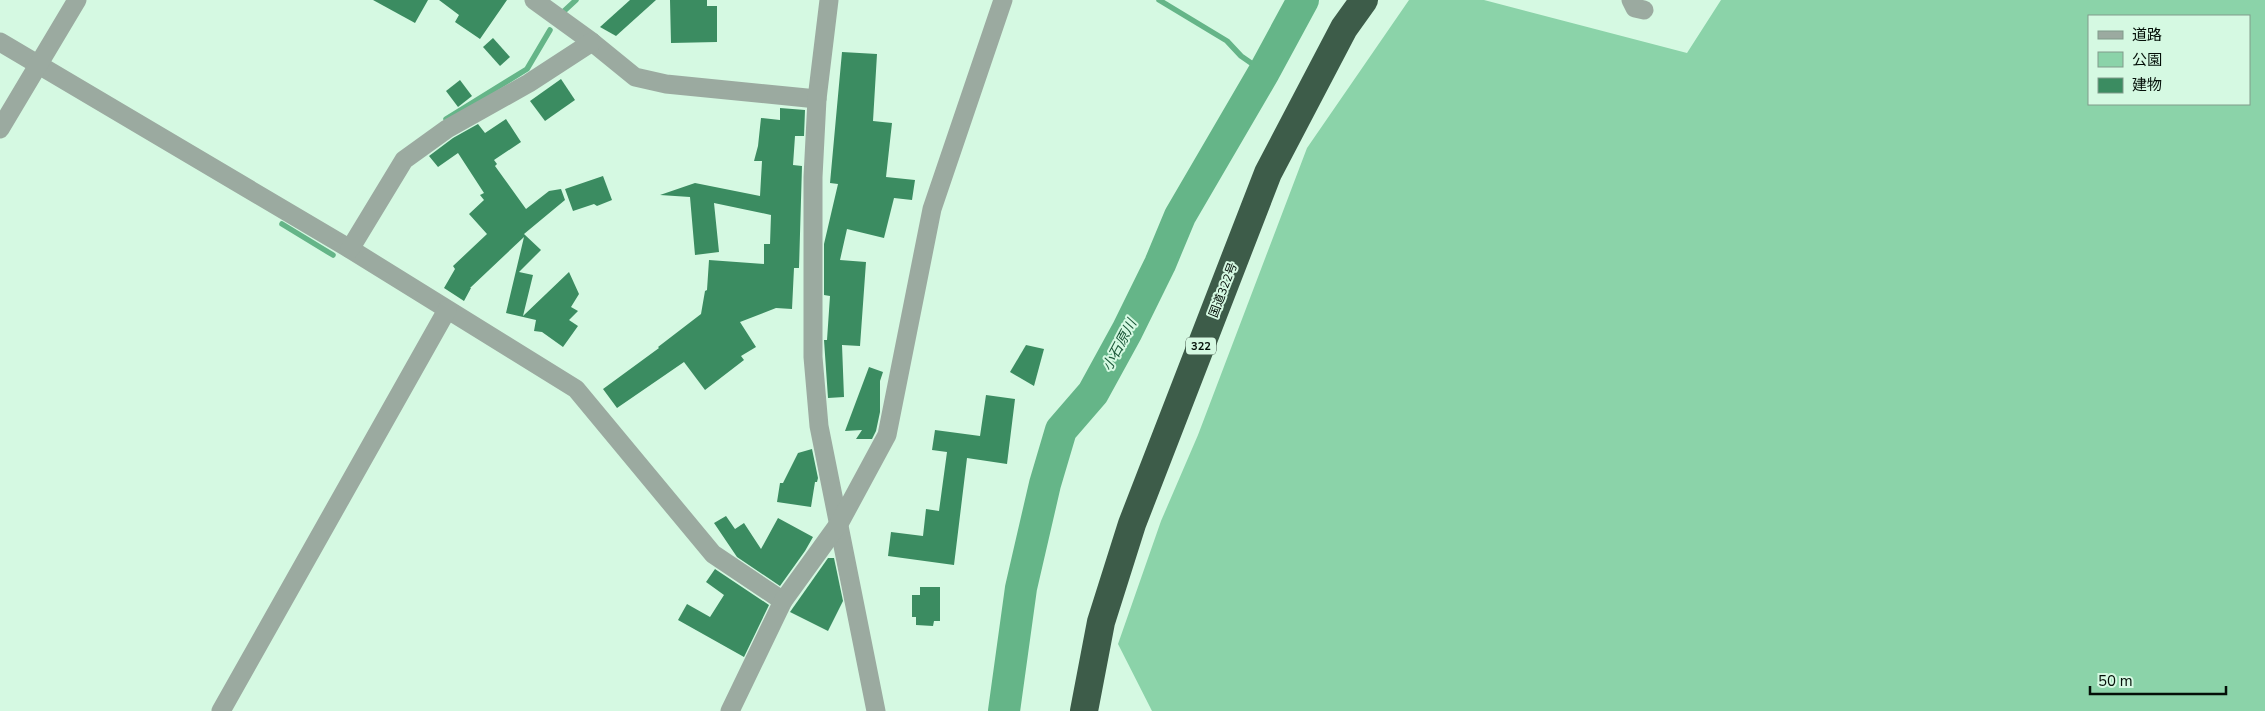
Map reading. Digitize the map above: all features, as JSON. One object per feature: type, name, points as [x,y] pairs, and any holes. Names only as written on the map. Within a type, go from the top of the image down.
[{"type":"highway","name":"国道322号","points":[[1084,711],[1101,622],[1132,524],[1268,173],[1344,28],[1364,0]]},
{"type":"street","points":[[0,129],[77,0]]},
{"type":"street","points":[[534,0],[592,42],[635,77],[666,84],[817,99]]},
{"type":"street","points":[[829,0],[817,99],[813,177],[813,357],[820,426],[876,711]]},
{"type":"street","points":[[730,711],[783,601],[840,522],[887,435],[932,209],[1003,0]]},
{"type":"street","points":[[0,42],[350,249],[576,389],[713,554],[783,601]]},
{"type":"street","points":[[350,249],[404,160],[447,129],[530,83],[592,42]]},
{"type":"street","points":[[221,711],[447,310]]},
{"type":"green space","points":[[1409,0],[1484,0],[1687,53],[1721,0],[2265,0],[2265,711],[1152,711],[1118,644],[1161,521],[1198,435],[1307,148]]},
{"type":"building","points":[[373,0],[428,0],[415,23]]},
{"type":"building","points":[[439,0],[507,0],[480,39],[455,22],[459,15]]},
{"type":"building","points":[[630,0],[656,0],[616,36],[600,27]]},
{"type":"building","points":[[670,0],[707,0],[707,6],[717,6],[717,42],[671,43]]},
{"type":"building","points":[[493,38],[510,57],[500,66],[483,47]]},
{"type":"building","points":[[842,52],[877,54],[873,121],[892,123],[886,177],[915,180],[912,200],[894,198],[884,238],[847,229],[840,260],[866,262],[860,346],[842,345],[844,397],[828,398],[824,340],[827,340],[830,296],[824,295],[824,244],[838,184],[830,183]]},
{"type":"building","points":[[561,79],[575,100],[545,121],[530,101]]},
{"type":"building","points":[[460,80],[472,96],[458,107],[446,91]]},
{"type":"building","points":[[780,108],[805,110],[804,136],[795,136],[793,165],[802,166],[799,268],[794,268],[792,309],[776,308],[740,322],[756,347],[741,356],[744,360],[705,390],[684,362],[617,408],[603,389],[701,314],[705,291],[707,290],[709,260],[764,264],[764,244],[770,244],[771,215],[714,203],[719,252],[695,255],[690,197],[660,195],[695,183],[760,196],[762,161],[754,161],[758,146],[761,118],[780,120]]},
{"type":"building","points":[[506,119],[521,142],[494,160],[497,164],[495,166],[526,209],[549,191],[561,189],[565,200],[524,234],[541,250],[519,272],[533,275],[523,316],[569,272],[579,294],[571,307],[578,311],[569,320],[578,326],[563,347],[542,332],[534,331],[536,320],[506,313],[524,237],[470,288],[464,301],[444,288],[455,269],[453,266],[487,234],[469,214],[484,200],[480,195],[484,193],[458,153],[438,167],[429,156],[453,138],[478,124],[485,133]]},
{"type":"building","points":[[603,176],[612,200],[597,206],[594,204],[573,211],[565,189]]},
{"type":"building","points":[[1026,345],[1044,349],[1034,386],[1010,372]]},
{"type":"building","points":[[869,367],[883,372],[880,381],[880,412],[876,431],[872,439],[856,439],[862,430],[845,431]]},
{"type":"building","points":[[986,395],[1015,399],[1007,464],[967,458],[954,565],[888,556],[891,532],[923,536],[926,509],[939,511],[947,452],[932,450],[935,430],[980,436]]},
{"type":"building","points":[[812,449],[818,478],[817,482],[815,482],[811,507],[777,502],[780,483],[783,483],[798,453]]},
{"type":"building","points":[[726,516],[735,529],[744,523],[761,549],[778,518],[813,537],[780,586],[737,557],[714,523]]},
{"type":"building","points":[[828,558],[834,558],[843,601],[828,631],[790,612]]},
{"type":"building","points":[[715,569],[769,605],[744,657],[678,620],[687,604],[710,617],[724,595],[706,582]]},
{"type":"building","points":[[920,587],[940,587],[940,621],[934,621],[933,626],[916,625],[916,617],[912,617],[912,595],[920,595]]},
{"type":"waterway","points":[[563,12],[576,0]]},
{"type":"waterway","points":[[1159,0],[1227,41],[1241,56],[1264,72]]},
{"type":"waterway","name":"小石原川","points":[[1004,711],[1021,588],[1045,484],[1061,430],[1093,393],[1127,331],[1160,264],[1180,216],[1264,72],[1303,0]]},
{"type":"waterway","points":[[446,119],[527,69],[550,30]]},
{"type":"waterway","points":[[282,224],[333,255]]}]
